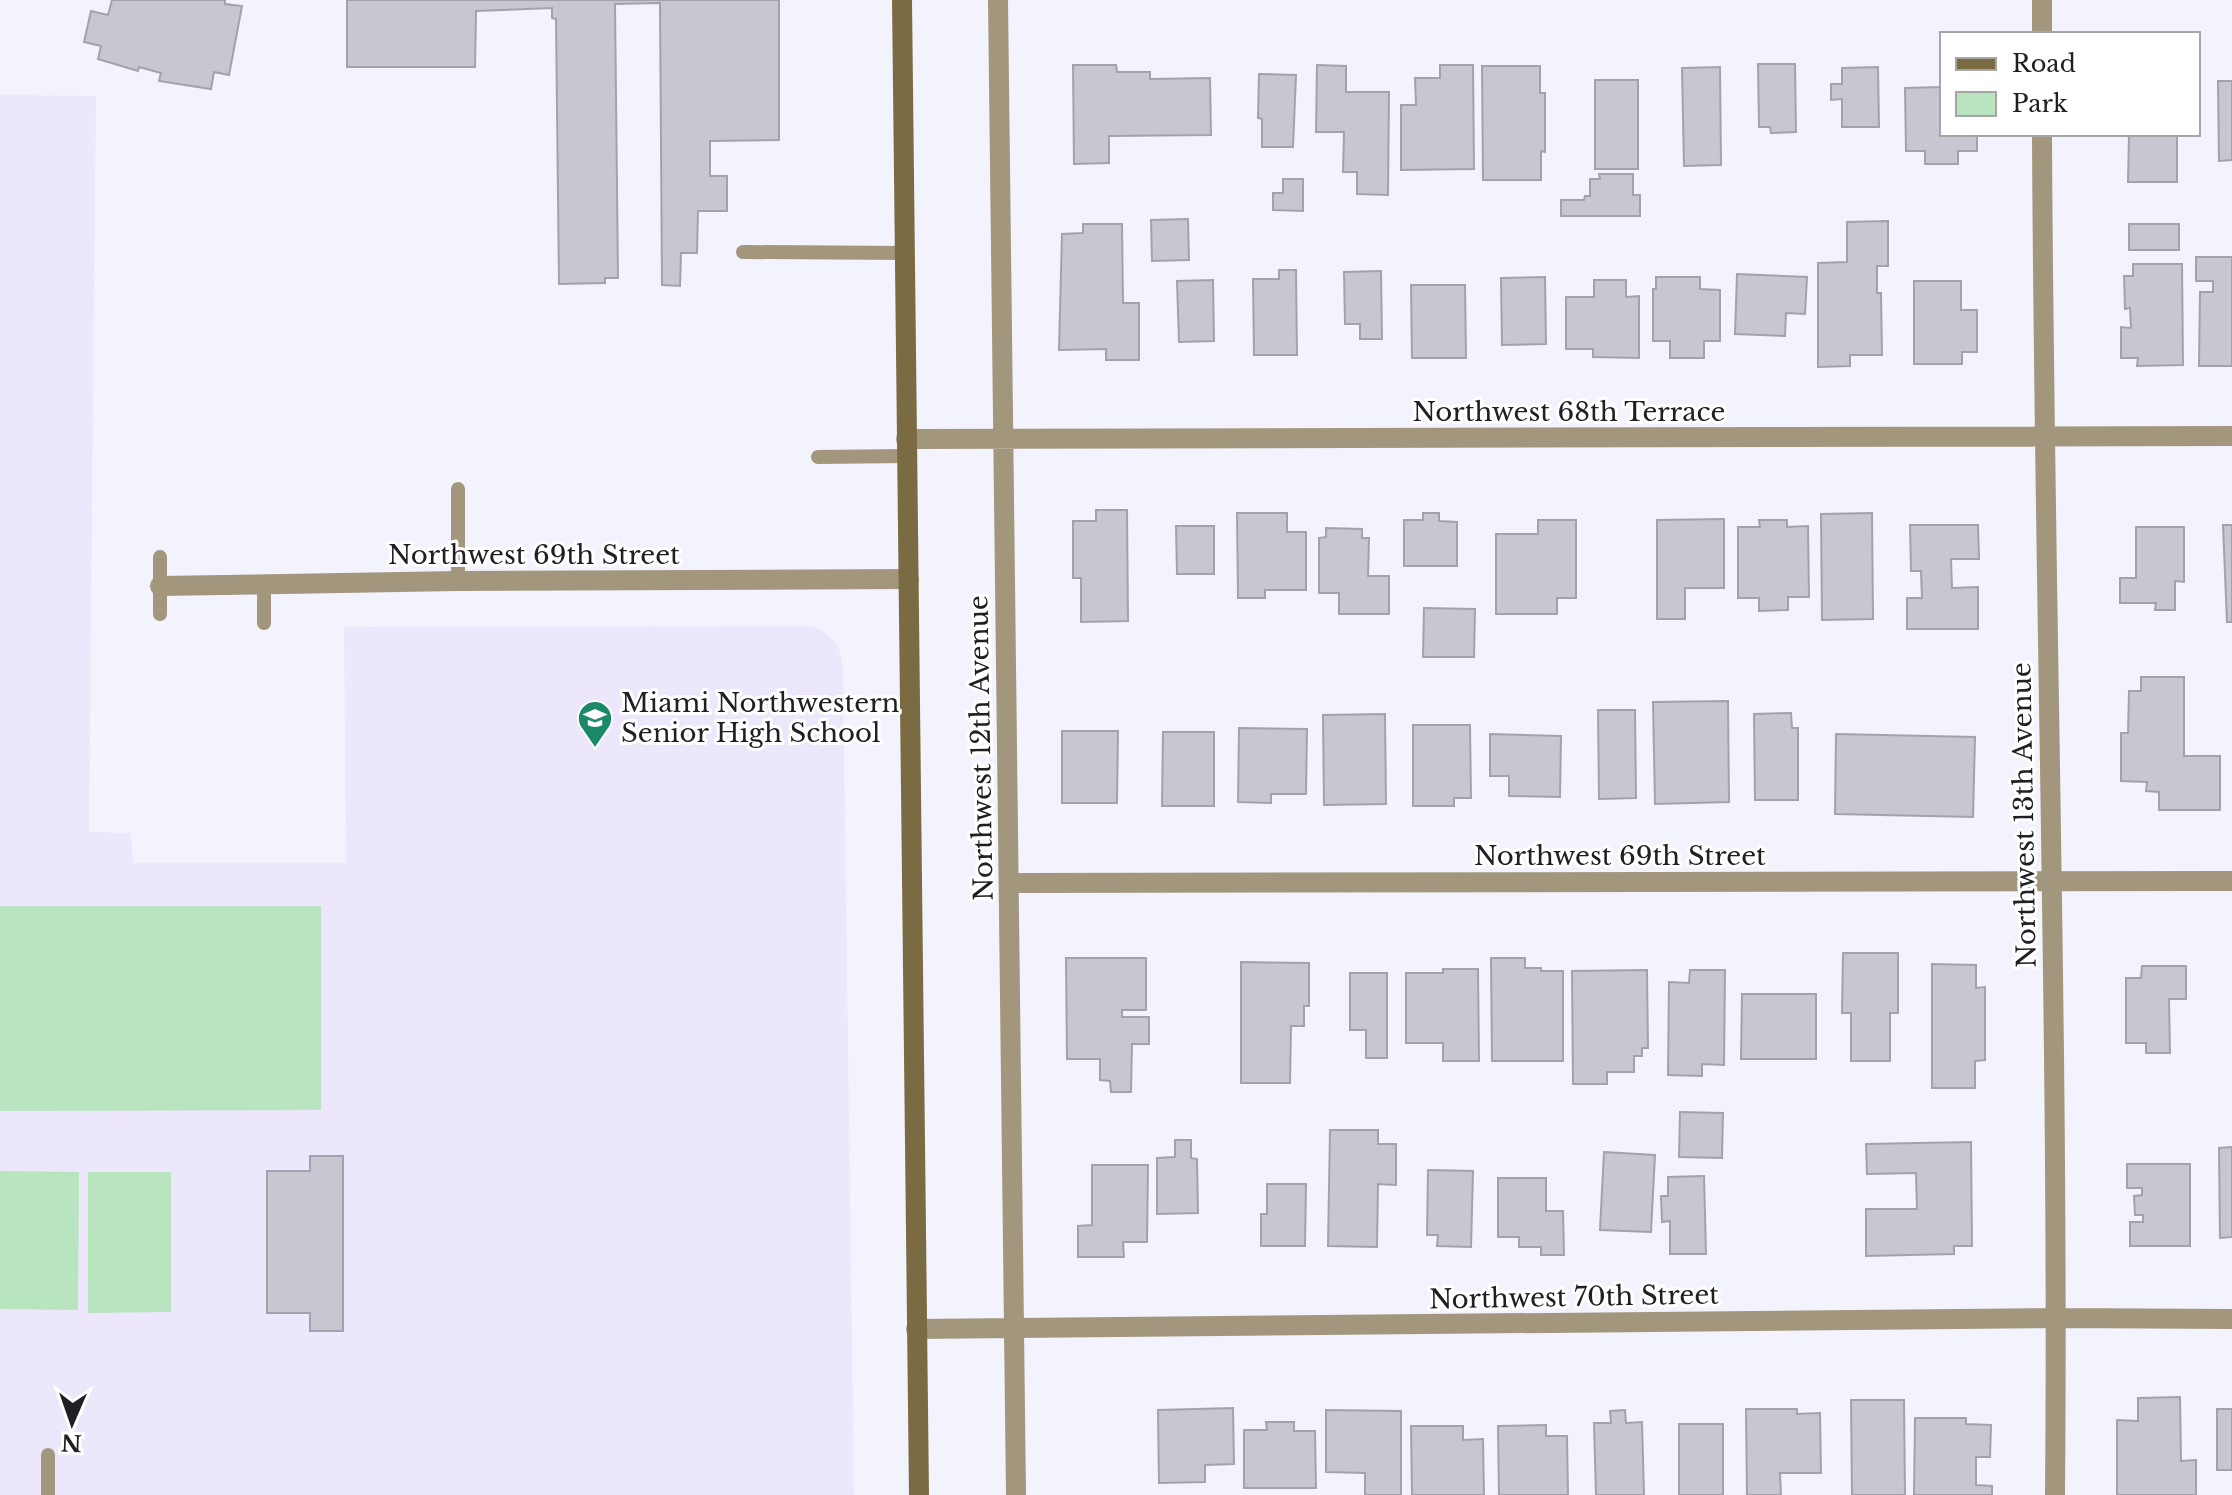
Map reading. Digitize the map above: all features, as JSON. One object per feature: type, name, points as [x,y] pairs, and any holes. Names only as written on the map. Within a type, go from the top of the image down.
[{"type":"main road","points":[[902,0],[919,1495]]},
{"type":"street","name":"Northwest 12th Avenue","points":[[998,0],[1016,1495]]},
{"type":"street","points":[[2042,0],[2042,32]]},
{"type":"street","name":"Northwest 13th Avenue","points":[[2042,136],[2043,438],[2057,1318],[2055,1495]]},
{"type":"street","name":"Northwest 68th Terrace","points":[[906,447],[1004,438],[2232,436]]},
{"type":"street","name":"Northwest 69th Street","points":[[160,586],[909,579]]},
{"type":"street","name":"Northwest 69th Street","points":[[1009,883],[2232,881]]},
{"type":"street","name":"Northwest 70th Street","points":[[916,1329],[2232,1319]]},
{"type":"lane","points":[[743,252],[905,253]]},
{"type":"lane","points":[[818,457],[906,447]]},
{"type":"lane","points":[[458,489],[458,581]]},
{"type":"lane","points":[[160,557],[160,614]]},
{"type":"lane","points":[[264,584],[264,623]]},
{"type":"lane","points":[[48,1455],[48,1495]]},
{"type":"shaded area","name":"Miami Northwestern Senior High School","points":[[0,95],[96,96],[89,832],[131,833],[133,863],[346,863],[344,627],[813,626],[838,645],[843,666],[854,1495],[0,1495]]},
{"type":"green space","points":[[0,906],[321,906],[321,1110],[0,1111]]},
{"type":"green space","points":[[0,1171],[79,1172],[78,1310],[0,1309]]},
{"type":"green space","points":[[88,1172],[171,1172],[171,1312],[88,1313]]},
{"type":"building","points":[[112,0],[225,0],[225,4],[242,6],[229,75],[214,72],[211,89],[159,81],[161,73],[139,67],[138,71],[98,59],[101,46],[84,42],[91,11],[108,15]]},
{"type":"building","points":[[347,0],[779,0],[779,140],[710,141],[710,176],[727,176],[727,211],[698,211],[697,253],[681,253],[680,286],[662,285],[660,3],[615,4],[618,278],[605,278],[605,283],[559,284],[556,19],[552,18],[552,8],[476,11],[475,67],[347,67]]},
{"type":"building","points":[[1758,64],[1795,64],[1796,132],[1771,133],[1770,127],[1759,127]]},
{"type":"building","points":[[1073,65],[1116,65],[1117,72],[1150,72],[1150,79],[1210,78],[1211,135],[1109,136],[1109,163],[1074,164]]},
{"type":"building","points":[[1317,65],[1346,66],[1346,92],[1389,92],[1388,195],[1357,194],[1357,172],[1343,172],[1344,132],[1316,132]]},
{"type":"building","points":[[1440,65],[1473,65],[1474,169],[1401,170],[1401,105],[1416,105],[1415,78],[1440,78]]},
{"type":"building","points":[[1482,66],[1540,66],[1540,93],[1545,93],[1545,152],[1541,151],[1541,180],[1483,180]]},
{"type":"building","points":[[1720,67],[1721,165],[1684,166],[1682,68]]},
{"type":"building","points":[[1878,67],[1879,127],[1842,127],[1842,99],[1831,100],[1831,84],[1842,84],[1842,68]]},
{"type":"building","points":[[1259,74],[1296,75],[1293,147],[1262,147],[1262,119],[1258,118]]},
{"type":"building","points":[[1595,80],[1638,80],[1638,169],[1595,169]]},
{"type":"building","points":[[2218,81],[2232,81],[2232,160],[2219,161]]},
{"type":"building","points":[[1940,87],[1940,136],[1977,136],[1977,151],[1958,151],[1958,164],[1925,164],[1925,151],[1906,151],[1905,88]]},
{"type":"building","points":[[2129,136],[2177,136],[2177,182],[2128,182]]},
{"type":"building","points":[[1599,174],[1633,174],[1633,195],[1640,195],[1640,216],[1561,216],[1561,200],[1584,200],[1585,196],[1590,196],[1590,179],[1600,179]]},
{"type":"building","points":[[1283,179],[1303,179],[1303,211],[1273,210],[1273,193],[1283,193]]},
{"type":"building","points":[[1188,219],[1189,260],[1152,261],[1151,220]]},
{"type":"building","points":[[1888,221],[1888,266],[1877,266],[1877,293],[1881,293],[1882,355],[1850,355],[1850,366],[1818,367],[1818,263],[1847,262],[1847,222]]},
{"type":"building","points":[[1083,224],[1122,224],[1123,303],[1139,303],[1139,360],[1106,360],[1106,349],[1059,350],[1062,234],[1083,233]]},
{"type":"building","points":[[2129,224],[2179,224],[2179,250],[2129,250]]},
{"type":"building","points":[[2196,257],[2232,257],[2232,366],[2199,366],[2200,292],[2213,292],[2213,281],[2196,281]]},
{"type":"building","points":[[2133,264],[2182,264],[2183,365],[2137,366],[2138,358],[2121,358],[2121,327],[2131,328],[2130,308],[2125,309],[2124,276],[2133,276]]},
{"type":"building","points":[[1279,270],[1296,270],[1297,355],[1254,355],[1253,279],[1279,279]]},
{"type":"building","points":[[1381,271],[1382,339],[1360,339],[1360,324],[1345,324],[1344,272]]},
{"type":"building","points":[[1737,274],[1807,277],[1805,314],[1786,313],[1785,336],[1735,334]]},
{"type":"building","points":[[1545,277],[1546,344],[1502,345],[1501,278]]},
{"type":"building","points":[[1656,277],[1700,277],[1700,289],[1720,290],[1720,341],[1704,341],[1704,358],[1670,358],[1670,341],[1653,341],[1653,289],[1656,289]]},
{"type":"building","points":[[1213,280],[1214,341],[1179,342],[1177,281]]},
{"type":"building","points":[[1594,280],[1626,280],[1626,297],[1639,296],[1639,358],[1593,357],[1593,349],[1566,349],[1566,297],[1594,297]]},
{"type":"building","points":[[1914,281],[1961,281],[1961,310],[1977,310],[1977,352],[1962,352],[1962,364],[1914,364]]},
{"type":"building","points":[[1411,285],[1465,285],[1466,358],[1412,358]]},
{"type":"building","points":[[1096,510],[1127,510],[1128,621],[1081,622],[1081,578],[1073,578],[1073,521],[1096,521]]},
{"type":"building","points":[[1237,513],[1287,513],[1287,532],[1306,532],[1306,590],[1265,590],[1265,598],[1238,598]]},
{"type":"building","points":[[1423,513],[1439,513],[1439,521],[1457,522],[1457,566],[1404,566],[1404,520],[1423,520]]},
{"type":"building","points":[[1872,513],[1873,619],[1822,620],[1821,514]]},
{"type":"building","points":[[1724,519],[1724,588],[1685,588],[1685,619],[1657,619],[1657,520]]},
{"type":"building","points":[[1538,520],[1576,520],[1576,598],[1557,598],[1557,614],[1496,614],[1496,534],[1538,534]]},
{"type":"building","points":[[1759,520],[1787,520],[1787,527],[1808,526],[1809,597],[1788,597],[1788,610],[1759,611],[1759,598],[1738,598],[1738,527],[1760,527]]},
{"type":"building","points":[[1910,525],[1978,525],[1979,559],[1951,559],[1952,588],[1978,587],[1978,629],[1907,629],[1907,598],[1922,598],[1921,571],[1911,571]]},
{"type":"building","points":[[2223,525],[2232,525],[2232,622],[2227,622]]},
{"type":"building","points":[[1176,526],[1214,526],[1214,574],[1177,574]]},
{"type":"building","points":[[2136,527],[2184,527],[2184,582],[2175,581],[2175,610],[2155,610],[2156,603],[2120,603],[2120,578],[2136,578]]},
{"type":"building","points":[[1326,528],[1362,529],[1362,538],[1369,538],[1368,576],[1389,576],[1389,614],[1339,614],[1339,593],[1319,593],[1319,538],[1326,537]]},
{"type":"building","points":[[1424,608],[1475,609],[1474,657],[1423,657]]},
{"type":"building","points":[[2141,677],[2184,677],[2184,756],[2220,756],[2220,810],[2159,810],[2159,792],[2146,791],[2147,782],[2121,781],[2121,733],[2128,733],[2129,691],[2141,691]]},
{"type":"building","points":[[1728,701],[1729,802],[1655,804],[1653,702]]},
{"type":"building","points":[[1598,710],[1635,710],[1636,798],[1599,799]]},
{"type":"building","points":[[1791,713],[1792,728],[1798,728],[1798,800],[1755,800],[1754,714]]},
{"type":"building","points":[[1385,714],[1386,804],[1324,805],[1323,715]]},
{"type":"building","points":[[1413,725],[1470,725],[1471,798],[1454,798],[1454,806],[1413,806]]},
{"type":"building","points":[[1239,728],[1307,729],[1306,794],[1271,794],[1271,803],[1238,802]]},
{"type":"building","points":[[1062,731],[1118,731],[1117,803],[1062,803]]},
{"type":"building","points":[[1163,732],[1214,732],[1214,806],[1162,806]]},
{"type":"building","points":[[1490,734],[1561,736],[1560,797],[1509,796],[1509,776],[1490,776]]},
{"type":"building","points":[[1836,734],[1975,737],[1973,817],[1835,814]]},
{"type":"building","points":[[1843,953],[1898,953],[1898,1013],[1890,1013],[1890,1061],[1851,1061],[1851,1013],[1842,1013]]},
{"type":"building","points":[[1066,958],[1146,958],[1146,1010],[1122,1010],[1122,1017],[1149,1017],[1149,1044],[1132,1044],[1131,1092],[1111,1092],[1110,1081],[1100,1080],[1100,1059],[1067,1059]]},
{"type":"building","points":[[1491,958],[1525,958],[1525,968],[1563,971],[1563,1061],[1492,1061]]},
{"type":"building","points":[[1241,962],[1309,963],[1309,1006],[1304,1006],[1304,1026],[1291,1026],[1290,1083],[1241,1083]]},
{"type":"building","points":[[1932,964],[1976,965],[1976,988],[1985,987],[1985,1060],[1975,1061],[1975,1088],[1932,1088]]},
{"type":"building","points":[[2142,966],[2186,966],[2186,999],[2169,999],[2170,1053],[2146,1053],[2146,1043],[2126,1043],[2126,978],[2141,978]]},
{"type":"building","points":[[1443,969],[1478,969],[1479,1061],[1443,1061],[1443,1043],[1406,1043],[1406,973],[1443,973]]},
{"type":"building","points":[[1647,970],[1648,1048],[1642,1048],[1642,1056],[1634,1056],[1634,1072],[1607,1072],[1607,1084],[1573,1084],[1572,971]]},
{"type":"building","points":[[1690,970],[1725,970],[1724,1065],[1702,1064],[1702,1076],[1668,1075],[1669,982],[1689,983]]},
{"type":"building","points":[[1350,973],[1387,973],[1387,1058],[1366,1058],[1366,1030],[1350,1030]]},
{"type":"building","points":[[1742,994],[1816,994],[1816,1059],[1741,1059]]},
{"type":"building","points":[[1680,1112],[1723,1113],[1722,1158],[1679,1157]]},
{"type":"building","points":[[1330,1130],[1378,1130],[1378,1144],[1396,1144],[1396,1185],[1378,1184],[1377,1247],[1328,1246]]},
{"type":"building","points":[[1175,1140],[1191,1140],[1191,1158],[1197,1159],[1198,1213],[1157,1214],[1157,1158],[1175,1157]]},
{"type":"building","points":[[1971,1142],[1972,1246],[1954,1246],[1954,1254],[1866,1256],[1866,1209],[1917,1209],[1916,1173],[1867,1174],[1866,1144]]},
{"type":"building","points":[[2232,1147],[2232,1237],[2220,1238],[2219,1148]]},
{"type":"building","points":[[1604,1152],[1655,1155],[1651,1232],[1600,1230]]},
{"type":"building","points":[[310,1156],[343,1156],[343,1331],[310,1331],[310,1313],[267,1313],[267,1171],[310,1171]]},
{"type":"building","points":[[2127,1164],[2190,1164],[2190,1246],[2130,1246],[2130,1222],[2143,1222],[2143,1215],[2135,1215],[2134,1196],[2142,1195],[2142,1188],[2127,1188]]},
{"type":"building","points":[[1092,1165],[1148,1165],[1147,1242],[1123,1242],[1124,1257],[1078,1257],[1078,1226],[1092,1225]]},
{"type":"building","points":[[1428,1170],[1473,1171],[1471,1247],[1437,1246],[1438,1235],[1427,1235]]},
{"type":"building","points":[[1704,1176],[1706,1254],[1670,1254],[1670,1221],[1662,1222],[1661,1196],[1668,1196],[1668,1177]]},
{"type":"building","points":[[1498,1178],[1546,1178],[1546,1211],[1563,1211],[1564,1255],[1541,1255],[1541,1247],[1519,1247],[1519,1237],[1498,1237]]},
{"type":"building","points":[[1267,1184],[1306,1184],[1305,1246],[1261,1246],[1261,1214],[1267,1214]]},
{"type":"building","points":[[2180,1397],[2181,1461],[2196,1460],[2196,1495],[2117,1495],[2117,1420],[2138,1421],[2138,1398]]},
{"type":"building","points":[[1851,1400],[1904,1400],[1905,1495],[1852,1495]]},
{"type":"building","points":[[1233,1408],[1234,1464],[1205,1465],[1205,1482],[1159,1483],[1158,1410]]},
{"type":"building","points":[[1746,1409],[1797,1409],[1797,1414],[1820,1413],[1821,1473],[1780,1473],[1781,1495],[1747,1495]]},
{"type":"building","points":[[2217,1409],[2232,1409],[2232,1470],[2217,1470]]},
{"type":"building","points":[[1326,1410],[1401,1411],[1401,1495],[1365,1495],[1365,1473],[1326,1472]]},
{"type":"building","points":[[1625,1410],[1626,1423],[1642,1422],[1644,1495],[1596,1495],[1594,1423],[1611,1423],[1610,1411]]},
{"type":"building","points":[[1915,1418],[1966,1418],[1966,1424],[1991,1425],[1990,1457],[1976,1457],[1976,1485],[1992,1486],[1992,1495],[1914,1495]]},
{"type":"building","points":[[1266,1422],[1294,1422],[1294,1431],[1315,1431],[1316,1488],[1244,1488],[1244,1430],[1267,1430]]},
{"type":"building","points":[[1679,1424],[1723,1424],[1723,1495],[1679,1495]]},
{"type":"building","points":[[1546,1425],[1546,1436],[1567,1436],[1568,1495],[1499,1495],[1498,1426]]},
{"type":"building","points":[[1411,1426],[1463,1426],[1463,1440],[1483,1439],[1484,1495],[1412,1495]]},
{"type":"place","name":"Miami Northwestern Senior High School","points":[[595,749]]}]
